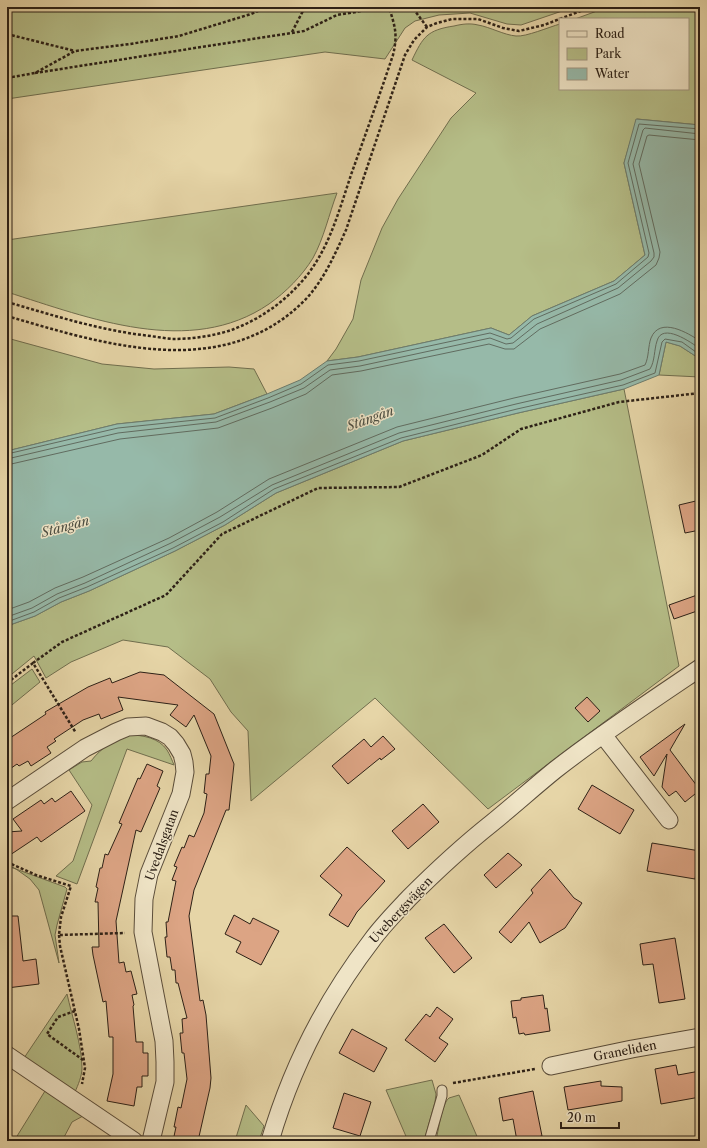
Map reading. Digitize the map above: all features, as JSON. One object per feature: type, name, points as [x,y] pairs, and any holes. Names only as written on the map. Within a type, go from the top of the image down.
[{"type":"street","name":"Uvebergsvägen","points":[[270,1141],[276,1120],[294,1072],[309,1039],[349,971],[372,939],[426,881],[482,830],[556,770],[603,735],[700,668]]},
{"type":"street","name":"Uvedalsgatan","points":[[7,801],[85,748],[128,727],[146,726],[162,732],[170,737],[176,744],[184,762],[185,776],[181,794],[149,874],[144,899],[143,932],[164,1041],[165,1062],[165,1082],[151,1141]]},
{"type":"street","points":[[603,735],[669,820]]},
{"type":"street","name":"Graneliden","points":[[551,1066],[632,1049],[700,1038]]},
{"type":"street","points":[[7,1055],[134,1141]]},
{"type":"lane","points":[[429,1141],[442,1096],[442,1090]]},
{"type":"path","points":[[7,34],[75,51],[179,36],[251,14],[267,7]]},
{"type":"path","points":[[292,33],[305,7]]},
{"type":"path","points":[[7,78],[304,31],[336,15],[387,7],[396,28],[396,42],[393,55],[336,219],[318,259],[305,278],[276,306],[261,316],[234,329],[192,338],[171,339],[114,331],[78,323],[7,302]]},
{"type":"path","points":[[408,7],[415,11],[427,27]]},
{"type":"path","points":[[562,18],[591,7]]},
{"type":"path","points":[[7,316],[106,343],[163,351],[212,348],[234,342],[266,329],[286,316],[305,299],[322,277],[334,256],[346,230],[405,56],[414,40],[427,27],[452,19],[478,19],[503,28],[519,31],[544,25],[559,19]]},
{"type":"path","points":[[36,73],[75,51]]},
{"type":"path","points":[[7,683],[62,642],[166,595],[222,534],[318,488],[399,487],[482,455],[521,428],[620,402],[700,393]]},
{"type":"path","points":[[33,663],[85,748]]},
{"type":"path","points":[[7,862],[36,875],[71,886],[61,917],[59,936],[60,946],[80,1029],[85,1068],[78,1103]]},
{"type":"path","points":[[59,936],[143,932]]},
{"type":"path","points":[[75,1011],[58,1017],[47,1034],[84,1060]]},
{"type":"path","points":[[455,1083],[528,1070]]},
{"type":"green space","points":[[7,7],[574,7],[521,25],[507,24],[470,13],[439,15],[415,21],[405,28],[385,59],[325,52],[7,99]]},
{"type":"green space","points":[[608,7],[700,7],[700,125],[637,119],[624,163],[645,255],[614,281],[532,316],[509,335],[491,328],[358,357],[327,361],[336,349],[353,319],[361,280],[382,228],[398,199],[451,118],[476,93],[412,60],[423,40],[432,32],[463,24],[472,24],[507,34],[520,36],[559,24],[559,90],[689,90],[689,18],[578,18]]},
{"type":"green space","points":[[337,193],[320,242],[313,258],[304,271],[287,289],[269,304],[238,320],[206,329],[173,331],[139,328],[71,312],[7,292],[7,240]]},
{"type":"green space","points":[[7,338],[102,364],[154,369],[229,367],[254,369],[267,394],[214,414],[117,424],[7,451]]},
{"type":"green space","points":[[666,342],[680,346],[700,359],[700,377],[659,375]]},
{"type":"green space","points":[[624,389],[679,666],[488,809],[375,698],[251,801],[248,731],[231,712],[210,679],[168,647],[123,640],[71,662],[46,678],[34,656],[7,678],[7,626],[35,616],[61,602],[89,591],[175,551],[225,525],[276,493],[403,441]]},
{"type":"green space","points":[[32,669],[40,682],[7,709],[7,688]]},
{"type":"green space","points":[[129,735],[150,738],[160,743],[167,750],[174,765],[127,749],[77,884],[56,876],[73,861],[92,805],[69,770],[82,762],[91,761],[108,745]]},
{"type":"green space","points":[[16,869],[67,889],[55,935],[59,963],[39,890],[30,879]]},
{"type":"green space","points":[[67,994],[82,1059],[80,1080],[75,1092],[24,1058]]},
{"type":"green space","points":[[432,1080],[436,1094],[435,1102],[424,1141],[408,1141],[386,1090]]},
{"type":"green space","points":[[45,1091],[83,1116],[72,1122],[62,1141],[14,1141]]},
{"type":"green space","points":[[459,1095],[479,1141],[436,1141],[444,1106],[449,1098]]},
{"type":"green space","points":[[246,1105],[264,1126],[259,1141],[235,1141]]},
{"type":"water","name":"Stångån","points":[[636,119],[700,125],[700,359],[680,346],[666,342],[659,375],[624,389],[403,441],[276,493],[225,525],[175,551],[89,591],[61,602],[35,616],[7,626],[7,451],[117,424],[214,414],[300,380],[327,361],[358,357],[491,328],[509,335],[532,316],[614,281],[645,255],[624,163]]},
{"type":"building","points":[[700,500],[700,530],[685,533],[679,505]]},
{"type":"building","points":[[700,594],[700,610],[674,619],[669,605]]},
{"type":"building","points":[[140,672],[164,675],[214,714],[234,764],[229,810],[226,810],[194,890],[189,916],[200,1001],[203,1000],[206,1015],[211,1078],[198,1141],[173,1141],[178,1107],[181,1108],[187,1079],[180,1033],[183,1033],[182,1019],[187,1018],[178,983],[176,983],[175,970],[172,970],[170,957],[167,957],[165,937],[167,937],[166,922],[168,922],[176,881],[172,880],[177,867],[174,866],[189,835],[194,837],[204,813],[207,794],[204,793],[206,774],[209,774],[211,756],[194,715],[186,727],[170,715],[178,705],[118,697],[123,710],[101,719],[99,714],[83,720],[54,739],[56,741],[47,747],[51,753],[31,766],[28,761],[19,766],[17,764],[7,771],[7,740],[46,714],[45,712],[88,687],[110,678],[112,683]]},
{"type":"building","points":[[587,697],[600,711],[588,722],[575,708]]},
{"type":"building","points":[[685,724],[670,750],[700,790],[685,802],[676,791],[669,796],[662,787],[667,754],[654,776],[640,757]]},
{"type":"building","points":[[383,736],[395,749],[381,760],[380,758],[348,784],[332,766],[364,739],[371,747]]},
{"type":"building","points":[[147,764],[163,771],[157,786],[160,788],[141,832],[136,830],[116,921],[119,963],[124,962],[126,972],[131,971],[137,994],[132,995],[136,1042],[143,1042],[143,1053],[148,1053],[148,1076],[142,1076],[142,1087],[137,1087],[134,1106],[107,1101],[113,1074],[113,1037],[109,1037],[106,1001],[103,1002],[92,947],[99,947],[98,902],[95,902],[100,868],[102,868],[105,854],[108,855],[122,824],[119,823],[138,778],[140,779]]},
{"type":"building","points":[[592,785],[634,810],[620,834],[578,809]]},
{"type":"building","points":[[71,791],[85,811],[41,842],[37,837],[7,857],[7,832],[22,831],[13,819],[41,800],[44,804],[52,798],[55,802]]},
{"type":"building","points":[[423,804],[439,822],[408,849],[392,831]]},
{"type":"building","points":[[652,843],[700,851],[695,879],[647,871]]},
{"type":"building","points":[[347,847],[385,881],[357,912],[348,927],[329,915],[342,895],[320,876]]},
{"type":"building","points":[[508,853],[522,865],[496,888],[484,875]]},
{"type":"building","points":[[550,869],[574,898],[582,903],[565,928],[540,943],[529,922],[511,943],[499,932],[533,893],[531,890]]},
{"type":"building","points":[[234,915],[250,924],[253,918],[279,931],[261,965],[236,952],[241,942],[225,934]]},
{"type":"building","points":[[7,916],[18,916],[23,961],[36,959],[39,984],[7,988]]},
{"type":"building","points":[[444,924],[472,958],[454,973],[425,938]]},
{"type":"building","points":[[675,938],[685,999],[659,1003],[653,964],[643,965],[640,944]]},
{"type":"building","points":[[543,995],[545,1009],[547,1008],[550,1031],[525,1035],[524,1033],[519,1034],[516,1017],[513,1018],[511,1001]]},
{"type":"building","points":[[437,1007],[453,1019],[439,1038],[448,1044],[435,1062],[405,1040],[426,1014],[430,1017]]},
{"type":"building","points":[[352,1029],[387,1048],[374,1072],[339,1053]]},
{"type":"building","points":[[676,1065],[678,1075],[700,1071],[700,1097],[661,1104],[655,1069]]},
{"type":"building","points":[[601,1081],[601,1086],[622,1087],[622,1101],[568,1110],[564,1087]]},
{"type":"building","points":[[533,1091],[542,1136],[517,1141],[513,1119],[503,1121],[499,1098]]},
{"type":"building","points":[[344,1093],[371,1102],[360,1136],[333,1128]]}]
